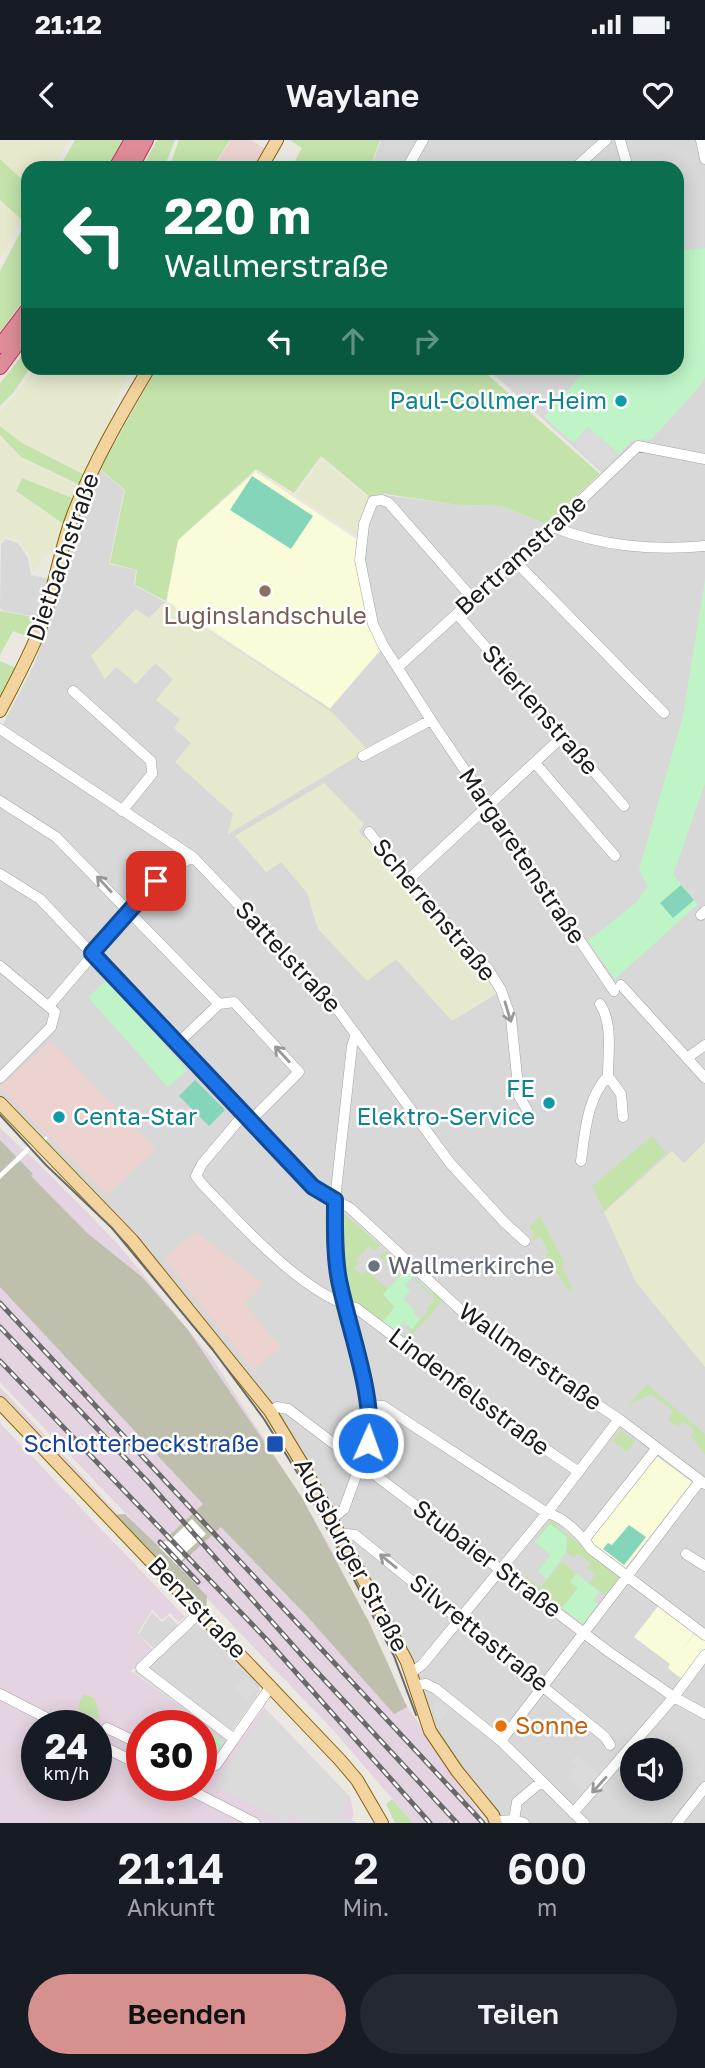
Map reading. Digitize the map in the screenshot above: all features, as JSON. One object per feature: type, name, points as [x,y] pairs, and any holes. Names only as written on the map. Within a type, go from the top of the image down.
[{"type":"highway","points":[[121,161],[132,140]]},
{"type":"highway","points":[[135,161],[146,140]]},
{"type":"highway","points":[[0,346],[21,318]]},
{"type":"highway","points":[[0,367],[21,338]]},
{"type":"main road","points":[[265,161],[277,140]]},
{"type":"main road","name":"Dietbachstraße","points":[[0,711],[41,627],[73,516],[89,478],[118,419],[145,375]]},
{"type":"main road","name":"Augsburger Straße","points":[[0,1102],[125,1232],[270,1412],[299,1457],[414,1678],[430,1731],[457,1772],[496,1822]]},
{"type":"main road","name":"Benzstraße","points":[[0,1403],[271,1686],[357,1780],[382,1823]]},
{"type":"street","points":[[411,161],[423,140]]},
{"type":"street","points":[[583,161],[606,140]]},
{"type":"street","points":[[620,140],[626,161]]},
{"type":"street","points":[[701,140],[705,159]]},
{"type":"street","name":"Bertramstraße","points":[[398,667],[553,527],[632,450],[643,445],[705,459]]},
{"type":"street","name":"Margaretenstraße","points":[[473,599],[389,503],[382,500],[373,501],[361,539],[360,560],[373,624],[431,720],[617,988],[705,1077]]},
{"type":"street","points":[[553,527],[573,536],[647,548],[705,546]]},
{"type":"street","points":[[516,561],[664,713]]},
{"type":"street","name":"Stierlenstraße","points":[[457,614],[624,806]]},
{"type":"street","points":[[73,691],[151,761],[152,774],[122,811]]},
{"type":"street","points":[[363,756],[431,720]]},
{"type":"street","name":"Sattelstraße","points":[[0,729],[193,857],[335,1006],[450,1163],[524,1241]]},
{"type":"street","points":[[407,881],[562,737]]},
{"type":"street","points":[[535,763],[615,856]]},
{"type":"street","points":[[0,801],[56,837],[219,1004]]},
{"type":"street","name":"Scherrenstraße","points":[[369,832],[407,881],[488,969],[501,990],[511,1018],[519,1096],[527,1110]]},
{"type":"street","points":[[0,1078],[51,1027],[52,1009],[92,953],[159,878],[193,857]]},
{"type":"street","name":"Wallmerstraße","points":[[0,874],[40,899],[313,1187],[350,1208],[477,1325],[619,1419],[703,1482]]},
{"type":"street","points":[[0,966],[52,1009]]},
{"type":"street","points":[[178,1043],[219,1004],[234,1002],[299,1072],[248,1117]]},
{"type":"street","points":[[600,1004],[607,1021],[608,1076],[621,1094],[624,1117]]},
{"type":"street","points":[[332,1519],[344,1509],[371,1427],[369,1405],[344,1304],[335,1252],[335,1200],[352,1046],[356,1034]]},
{"type":"street","points":[[687,1058],[705,1045]]},
{"type":"street","points":[[581,1161],[592,1103],[600,1085],[608,1076]]},
{"type":"street","name":"Lindenfelsstraße","points":[[248,1117],[202,1164],[196,1176],[251,1234],[323,1294],[356,1307],[526,1436],[579,1472]]},
{"type":"street","points":[[369,1405],[383,1406],[547,1513],[555,1515],[584,1539],[590,1549],[705,1635]]},
{"type":"street","name":"Stubaier Straße","points":[[270,1412],[277,1407],[288,1409],[583,1632],[674,1697],[705,1714]]},
{"type":"street","points":[[584,1823],[501,1741],[436,1689],[414,1678],[619,1419]]},
{"type":"street","points":[[584,1539],[656,1449]]},
{"type":"street","points":[[501,1741],[583,1632],[703,1482]]},
{"type":"street","name":"Silvrettastraße","points":[[341,1537],[346,1534],[355,1535],[544,1685],[605,1737],[610,1745]]},
{"type":"street","points":[[686,1554],[705,1566]]},
{"type":"street","points":[[200,1612],[141,1668],[234,1739]]},
{"type":"street","points":[[573,1813],[674,1697],[705,1655]]},
{"type":"street","points":[[217,1764],[271,1686]]},
{"type":"street","points":[[0,1694],[31,1710]]},
{"type":"street","points":[[496,1822],[519,1821],[517,1802],[541,1782]]},
{"type":"street","points":[[677,1823],[705,1787]]},
{"type":"street","points":[[212,1801],[255,1823]]},
{"type":"shaded area","points":[[0,140],[69,140],[56,161],[21,161],[21,178],[0,159]]},
{"type":"shaded area","points":[[231,140],[251,140],[266,149],[259,161],[218,161]]},
{"type":"shaded area","points":[[381,140],[705,140],[705,1823],[488,1823],[424,1730],[405,1670],[296,1461],[235,1360],[143,1243],[0,1097],[0,726],[35,663],[49,619],[3,611],[0,608],[1,544],[6,539],[18,543],[28,558],[31,575],[60,581],[78,517],[100,470],[124,490],[109,564],[136,570],[134,585],[165,602],[330,709],[382,649],[358,561],[357,538],[369,496],[385,495],[459,505],[502,506],[546,524],[602,473],[495,375],[684,375],[684,161],[374,161]]},
{"type":"shaded area","points":[[0,200],[21,222],[0,259]]},
{"type":"shaded area","points":[[30,375],[128,375],[110,413],[111,425],[94,452],[85,474],[22,443],[0,425],[0,412]]},
{"type":"shaded area","points":[[589,428],[617,455],[603,471],[574,444]]},
{"type":"shaded area","points":[[0,436],[21,458],[80,486],[75,499],[21,477],[15,492],[64,525],[54,555],[48,552],[33,574],[30,557],[19,540],[6,537],[0,542]]},
{"type":"shaded area","points":[[321,459],[368,497],[356,536],[296,495]]},
{"type":"shaded area","name":"Luginslandschule","points":[[256,472],[356,539],[357,561],[381,649],[330,708],[167,601],[178,540]]},
{"type":"shaded area","points":[[165,602],[333,713],[368,750],[228,834],[233,814],[175,762],[191,743],[174,728],[180,719],[156,700],[173,679],[155,663],[136,684],[116,667],[105,679],[91,656],[136,609],[149,618]]},
{"type":"shaded area","points":[[324,783],[364,824],[359,831],[361,835],[375,844],[486,972],[498,993],[452,1021],[396,959],[367,981],[318,929],[307,893],[281,862],[266,872],[235,836]]},
{"type":"shaded area","points":[[51,1041],[156,1149],[107,1195],[0,1087]]},
{"type":"shaded area","points":[[0,1128],[117,1243],[214,1361],[328,1543],[387,1660],[404,1702],[486,1823],[413,1823],[334,1731],[0,1382]]},
{"type":"shaded area","points":[[0,1140],[87,1233],[142,1277],[188,1330],[301,1496],[369,1622],[407,1707],[394,1714],[305,1614],[221,1527],[178,1566],[207,1596],[206,1613],[111,1515],[125,1514],[158,1546],[203,1504],[0,1287]]},
{"type":"shaded area","points":[[705,1142],[705,1367],[636,1282],[604,1212],[672,1151],[684,1163]]},
{"type":"shaded area","points":[[355,1215],[436,1291],[433,1294],[349,1217]]},
{"type":"shaded area","points":[[196,1232],[264,1284],[244,1303],[281,1347],[253,1370],[164,1259]]},
{"type":"shaded area","points":[[0,1387],[118,1514],[111,1515],[0,1400]]},
{"type":"shaded area","points":[[0,1423],[185,1617],[179,1622],[170,1613],[162,1620],[152,1610],[138,1633],[154,1651],[131,1671],[186,1710],[126,1710],[126,1801],[217,1801],[217,1732],[236,1746],[264,1707],[350,1797],[354,1814],[350,1823],[0,1823]]},
{"type":"shaded area","points":[[655,1455],[692,1482],[624,1570],[586,1541]]},
{"type":"shaded area","points":[[659,1605],[695,1632],[680,1652],[695,1633],[705,1640],[705,1652],[683,1680],[668,1668],[670,1664],[634,1637]]},
{"type":"shaded area","points":[[152,1612],[162,1622],[169,1616],[181,1629],[195,1615],[259,1682],[259,1691],[254,1700],[226,1739],[217,1732],[217,1710],[186,1710],[134,1672],[156,1651],[139,1634]]},
{"type":"shaded area","points":[[247,1676],[257,1689],[247,1700],[234,1689]]},
{"type":"shaded area","points":[[438,1701],[449,1709],[438,1723],[432,1708]]},
{"type":"shaded area","points":[[266,1710],[350,1797],[341,1814],[357,1823],[306,1823],[291,1815],[285,1822],[217,1788],[217,1782]]},
{"type":"shaded area","points":[[578,1755],[599,1775],[582,1792],[569,1779],[573,1775],[570,1772],[576,1766],[571,1761]]},
{"type":"green space","points":[[75,140],[124,140],[113,161],[63,161]]},
{"type":"green space","points":[[157,140],[175,140],[167,161],[146,161]]},
{"type":"green space","points":[[179,140],[230,140],[216,161],[172,161]]},
{"type":"green space","points":[[290,140],[380,140],[372,161],[295,161],[302,148]]},
{"type":"green space","points":[[0,159],[21,178],[21,219],[0,200]]},
{"type":"green space","points":[[21,231],[21,304],[0,332],[0,271]]},
{"type":"green space","points":[[705,248],[705,377],[700,386],[652,439],[633,440],[619,454],[588,427],[573,443],[544,417],[581,375],[684,375],[684,250]]},
{"type":"green space","points":[[21,357],[21,375],[25,375],[0,406],[0,383]]},
{"type":"green space","points":[[153,375],[488,375],[600,474],[546,524],[502,506],[459,505],[385,494],[369,496],[321,456],[294,493],[256,469],[178,540],[166,601],[135,585],[137,570],[110,563],[125,490],[100,469]]},
{"type":"green space","points":[[0,426],[22,443],[85,475],[80,485],[21,457],[0,435]]},
{"type":"green space","points":[[252,476],[313,516],[291,549],[230,510]]},
{"type":"green space","points":[[22,478],[75,499],[65,525],[16,491]]},
{"type":"green space","points":[[705,579],[705,783],[673,875],[698,904],[615,979],[588,941],[637,902],[648,886],[639,870],[683,716]]},
{"type":"green space","points":[[0,611],[39,618],[31,638],[13,631],[0,655]]},
{"type":"green space","points":[[0,661],[16,668],[0,696]]},
{"type":"green space","points":[[681,885],[694,900],[673,918],[660,903]]},
{"type":"green space","points":[[107,980],[187,1070],[168,1087],[88,997]]},
{"type":"green space","points":[[195,1080],[225,1110],[209,1126],[179,1096]]},
{"type":"green space","points":[[652,1136],[666,1153],[604,1211],[592,1186]]},
{"type":"green space","points":[[345,1215],[380,1245],[375,1251],[369,1246],[356,1259],[359,1263],[354,1269],[361,1275],[366,1270],[388,1289],[383,1295],[395,1307],[382,1322],[354,1302],[343,1286],[339,1266],[339,1216]]},
{"type":"green space","points":[[540,1216],[563,1260],[563,1268],[573,1291],[570,1292],[545,1256],[549,1253],[540,1236],[534,1240],[531,1238],[535,1233],[529,1227]]},
{"type":"green space","points":[[386,1251],[406,1270],[401,1275],[380,1256]]},
{"type":"green space","points":[[406,1270],[414,1276],[405,1285],[410,1291],[403,1299],[420,1319],[412,1329],[404,1322],[394,1331],[382,1322],[395,1307],[383,1294]]},
{"type":"green space","points":[[415,1278],[432,1294],[436,1291],[445,1298],[407,1341],[403,1338],[435,1300]]},
{"type":"green space","points":[[647,1384],[705,1434],[705,1455],[691,1436],[694,1430],[683,1421],[678,1427],[668,1420],[673,1411],[651,1394],[628,1405]]},
{"type":"green space","points":[[621,1430],[635,1441],[627,1452],[613,1441]]},
{"type":"green space","points":[[555,1515],[559,1519],[555,1525],[621,1576],[605,1595],[589,1583],[596,1574],[587,1568],[591,1563],[578,1553],[574,1558],[566,1552],[568,1537],[550,1524],[534,1541]]},
{"type":"green space","points":[[550,1524],[567,1537],[566,1552],[547,1579],[538,1571],[551,1555],[535,1542]]},
{"type":"green space","points":[[629,1525],[646,1537],[624,1565],[603,1549],[608,1543],[612,1545]]},
{"type":"green space","points":[[562,1562],[576,1573],[570,1581],[578,1588],[562,1608],[545,1592],[541,1595],[523,1580],[526,1576],[540,1588]]},
{"type":"green space","points":[[577,1574],[599,1592],[593,1600],[598,1604],[583,1624],[562,1608],[578,1588],[570,1582]]},
{"type":"green space","points":[[84,1694],[95,1699],[98,1710],[79,1710],[77,1709]]},
{"type":"green space","points":[[217,1737],[224,1742],[217,1751]]},
{"type":"green space","points":[[392,1799],[413,1823],[395,1823],[386,1804]]},
{"type":"pier","points":[[46,1136],[48,1138],[35,1150],[33,1148],[0,1179],[0,1173],[31,1143],[36,1145]]},
{"type":"pier","points":[[192,1519],[206,1534],[182,1556],[184,1558],[177,1565],[159,1547]]},
{"type":"tram line","points":[[0,1115],[46,1165],[112,1228],[213,1350],[264,1419],[300,1477],[394,1656],[416,1715]]},
{"type":"railway","points":[[0,1303],[483,1823]]},
{"type":"railway","points":[[0,1327],[148,1482],[306,1660],[457,1823]]},
{"type":"railway","points":[[0,1361],[268,1641],[430,1823]]},
{"type":"railway","points":[[160,1542],[198,1582]]},
{"type":"place","name":"Paul-Collmer-Heim","points":[[621,401]]},
{"type":"place","name":"Luginslandschule","points":[[265,591]]},
{"type":"place","name":"FE Elektro-Service","points":[[549,1103]]},
{"type":"place","name":"Centa-Star","points":[[59,1117]]},
{"type":"place","name":"Wallmerkirche","points":[[374,1266]]},
{"type":"place","name":"Schlotterbeckstraße","points":[[275,1444]]},
{"type":"place","name":"Sonne","points":[[501,1726]]},
{"type":"route","points":[[156,881],[92,953],[313,1187],[335,1200],[338,1277],[369,1405],[371,1427],[368,1443]]}]
